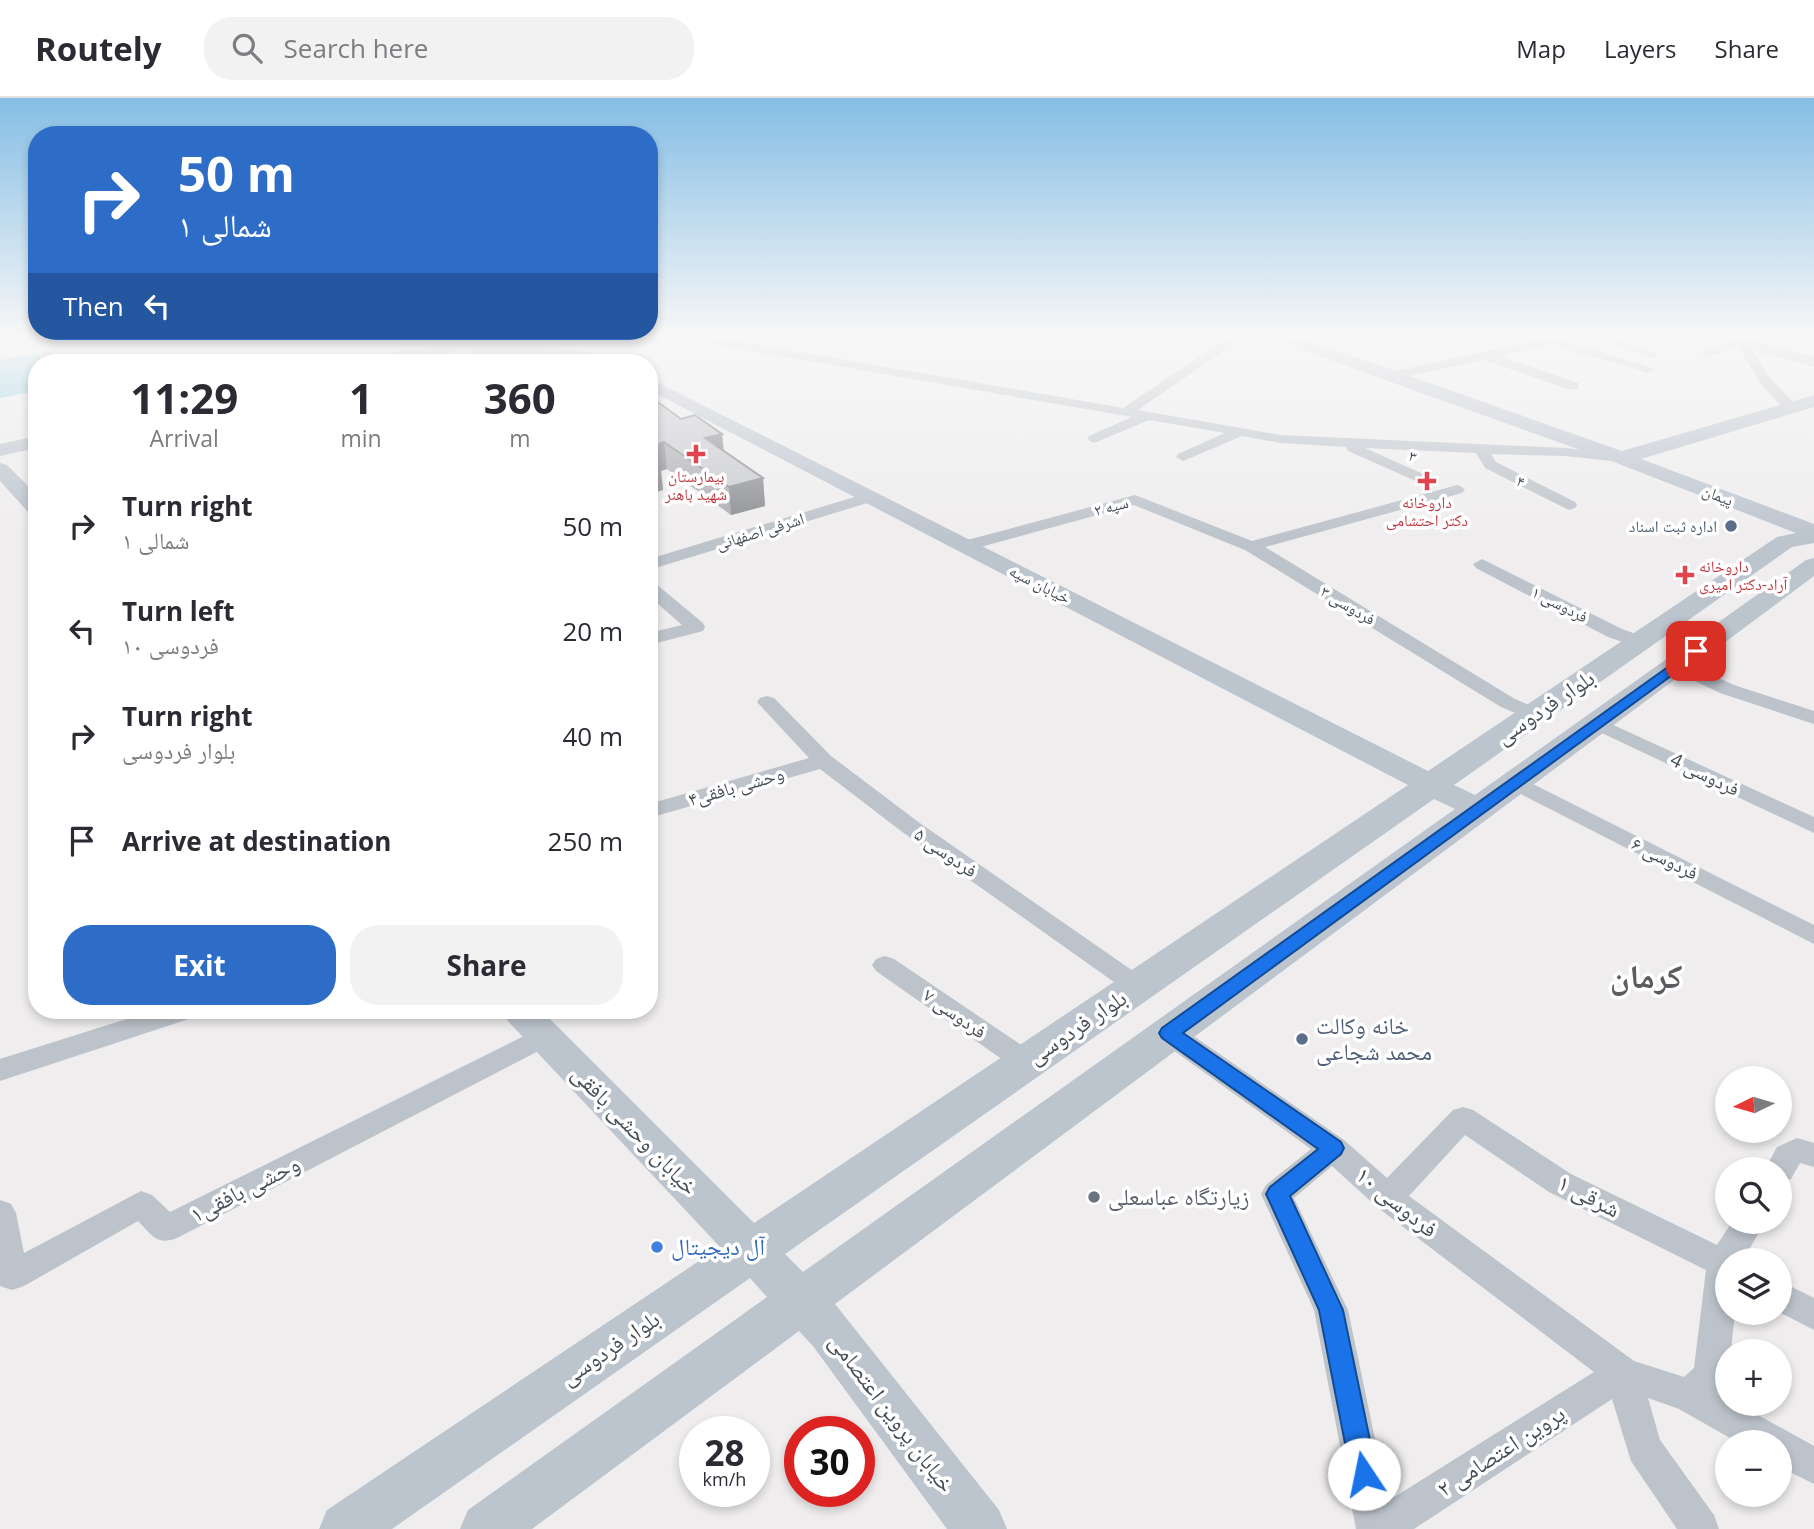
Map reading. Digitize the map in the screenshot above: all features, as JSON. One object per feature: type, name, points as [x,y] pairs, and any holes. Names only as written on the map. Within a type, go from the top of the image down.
[{"type":"main road","name":"خیابان سپه","points":[[691,405],[1478,809]]},
{"type":"main road","name":"پیمان","points":[[1472,405],[1622,458],[1814,534]]},
{"type":"main road","points":[[1622,458],[1804,405]]},
{"type":"main road","points":[[1,450],[28,432]]},
{"type":"main road","points":[[1,450],[28,444]]},
{"type":"main road","points":[[1,450],[28,494]]},
{"type":"main road","name":"بلوار فردوسی","points":[[346,1529],[1784,542],[1814,534]]},
{"type":"main road","name":"بلوار فردوسی","points":[[487,1529],[1596,723],[1807,574]]},
{"type":"main road","name":"خیابان وحشی بافقی","points":[[531,1023],[800,1300]]},
{"type":"main road","name":"خیابان پروین اعتصامی","points":[[800,1300],[830,1331],[980,1529]]},
{"type":"street","points":[[1084,405],[1281,439],[1565,452],[1622,458]]},
{"type":"street","points":[[1126,412],[1137,405]]},
{"type":"street","points":[[1788,405],[1792,409]]},
{"type":"street","points":[[1094,439],[1147,416]]},
{"type":"street","points":[[1183,457],[1240,432]]},
{"type":"street","name":"۳","points":[[1349,443],[1353,449],[1427,481]]},
{"type":"street","name":"۴","points":[[1481,449],[1490,465],[1569,505]]},
{"type":"street","points":[[1251,546],[1349,517],[1457,490]]},
{"type":"street","name":"اشرفی اصفهانی","points":[[658,562],[871,497]]},
{"type":"street","name":"سپه ۲","points":[[966,546],[1135,500],[1251,546]]},
{"type":"street","name":"فردوسی ۳","points":[[1251,546],[1508,703],[1534,714]]},
{"type":"street","name":"فردوسی ۱","points":[[1482,564],[1640,642]]},
{"type":"street","points":[[658,595],[696,627],[658,637]]},
{"type":"street","points":[[1677,665],[1727,689],[1814,718]]},
{"type":"street","name":"فردوسی ۵","points":[[766,702],[823,761],[909,826],[1137,986]]},
{"type":"street","name":"فردوسی 4","points":[[1596,723],[1814,826]]},
{"type":"street","name":"وحشی بافقی۴","points":[[658,808],[823,761]]},
{"type":"street","name":"فردوسی ۶","points":[[1515,782],[1814,936]]},
{"type":"street","name":"فردوسی ۷","points":[[885,965],[1026,1062]]},
{"type":"street","points":[[0,1070],[157,1019]]},
{"type":"street","name":"وحشی بافقی۱","points":[[0,1213],[12,1276],[141,1204],[166,1229],[531,1023]]},
{"type":"street","name":"فردوسی ۱۰","points":[[1169,1033],[1333,1148],[1388,1198],[1623,1373],[1690,1396],[1751,1430]]},
{"type":"street","name":"شرقی ۱","points":[[1388,1198],[1463,1118],[1560,1183],[1715,1259]]},
{"type":"street","points":[[1333,1148],[1277,1194],[1331,1310],[1377,1529]]},
{"type":"street","points":[[1792,1303],[1814,1315]]},
{"type":"street","points":[[1690,1396],[1711,1375],[1717,1325]]},
{"type":"street","points":[[1623,1373],[1644,1448],[1699,1529]]},
{"type":"street","name":"پروین اعتصامی ۲","points":[[1377,1529],[1623,1373]]},
{"type":"street","points":[[1792,1454],[1814,1466]]},
{"type":"building","points":[[658,405],[681,419],[695,415],[722,434],[705,438],[763,478],[729,487],[664,442],[658,444]]},
{"type":"place","name":"بیمارستان شهید باهنر","points":[[696,454]]},
{"type":"place","name":"داروخانه دکتر احتشامی","points":[[1427,481]]},
{"type":"place","name":"اداره ثبت اسناد","points":[[1731,526]]},
{"type":"place","name":"داروخانه آراد-دکتر امیری","points":[[1685,575]]},
{"type":"place","name":"خانه وکالت محمد شجاعی","points":[[1302,1039]]},
{"type":"place","name":"زیارتگاه عباسعلی","points":[[1094,1197]]},
{"type":"place","name":"آل دیجیتال","points":[[657,1247]]},
{"type":"district","name":"کرمان","points":[[1646,976]]},
{"type":"route","points":[[1364,1474],[1331,1310],[1277,1194],[1333,1148],[1169,1033],[1696,651]]}]
